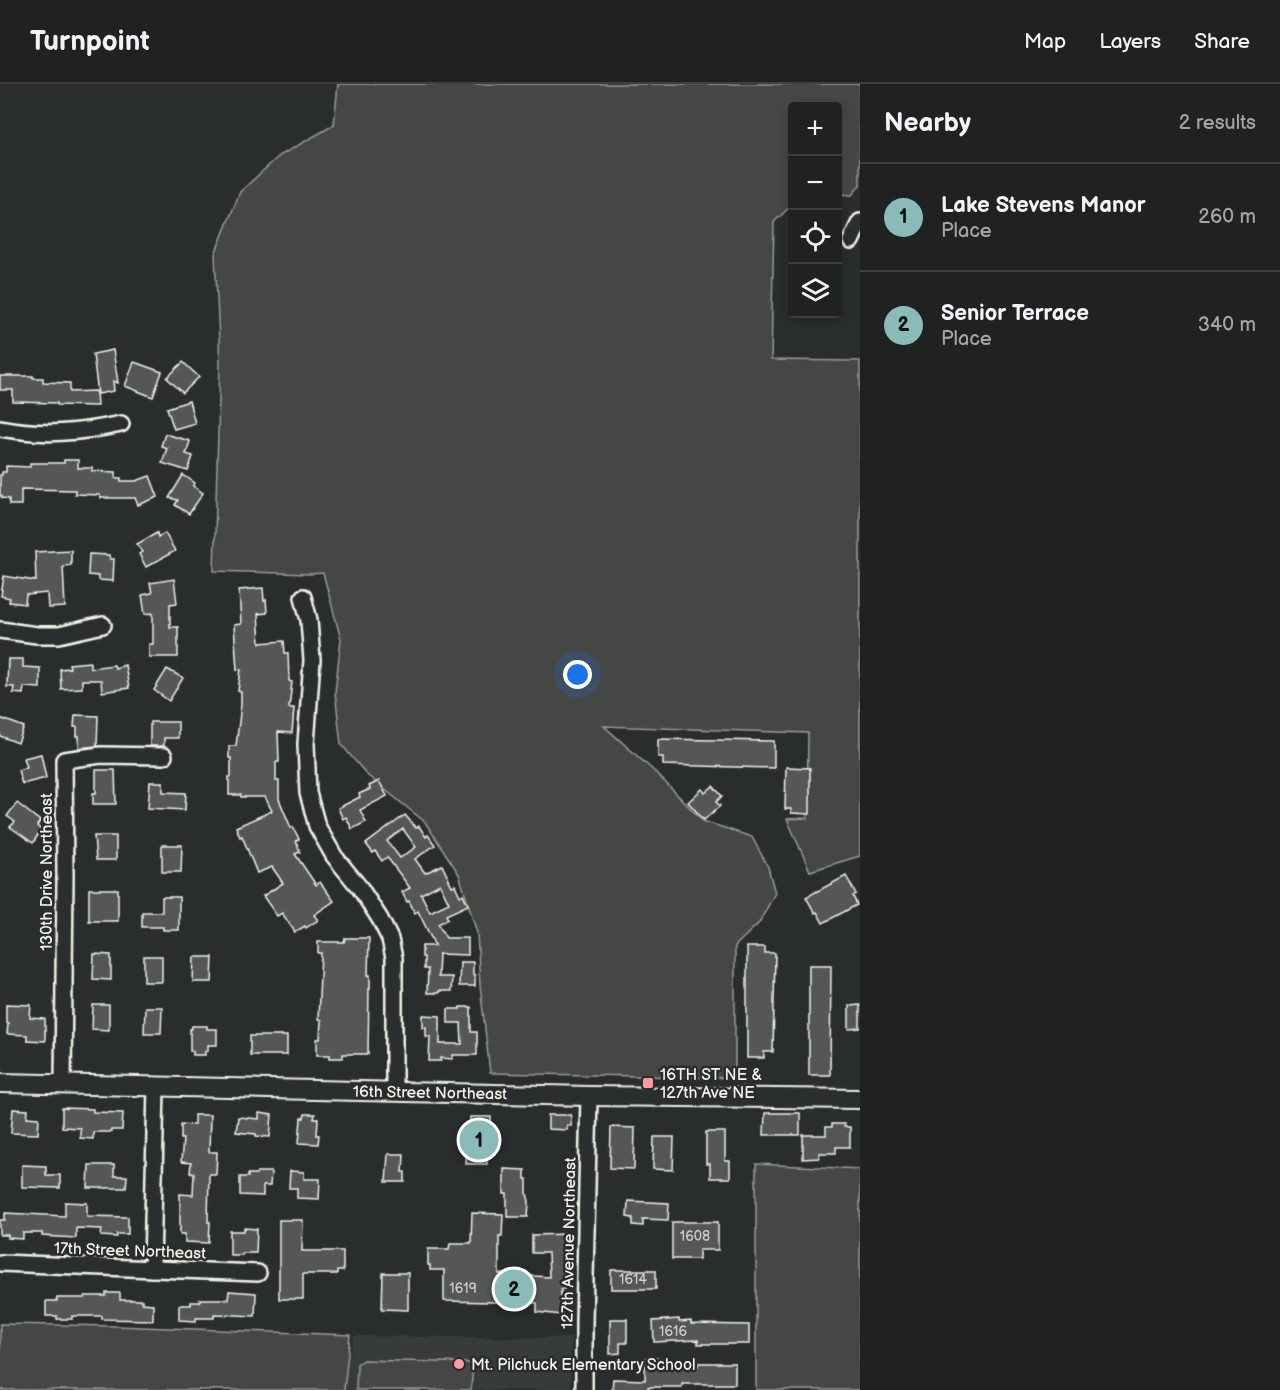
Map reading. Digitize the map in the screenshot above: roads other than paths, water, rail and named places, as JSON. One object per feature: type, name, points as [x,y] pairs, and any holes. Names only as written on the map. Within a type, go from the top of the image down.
[{"type":"street","points":[[851,242],[860,222]]},
{"type":"street","points":[[0,428],[40,433],[70,433],[121,424]]},
{"type":"street","points":[[303,597],[309,620],[312,660],[306,744],[308,793],[317,826],[334,856],[360,888],[390,939],[394,958],[394,1091]]},
{"type":"street","points":[[0,630],[37,635],[59,635],[103,625]]},
{"type":"street","name":"130th Drive Northeast","points":[[63,1084],[64,760],[101,755],[164,756]]},
{"type":"street","name":"16th Street Northeast","points":[[0,1083],[860,1100]]},
{"type":"street","points":[[152,1269],[156,1086]]},
{"type":"street","name":"127th Avenue Northeast","points":[[584,1390],[589,1096]]},
{"type":"street","name":"17th Street Northeast","points":[[0,1263],[258,1272]]},
{"type":"place","name":"16TH ST NE & 127th Ave NE","points":[[648,1083]]},
{"type":"place","name":"Lake Stevens Manor","points":[[479,1140]]},
{"type":"place","name":"Senior Terrace","points":[[514,1289]]},
{"type":"place","name":"Mt. Pilchuck Elementary School","points":[[459,1364]]}]
